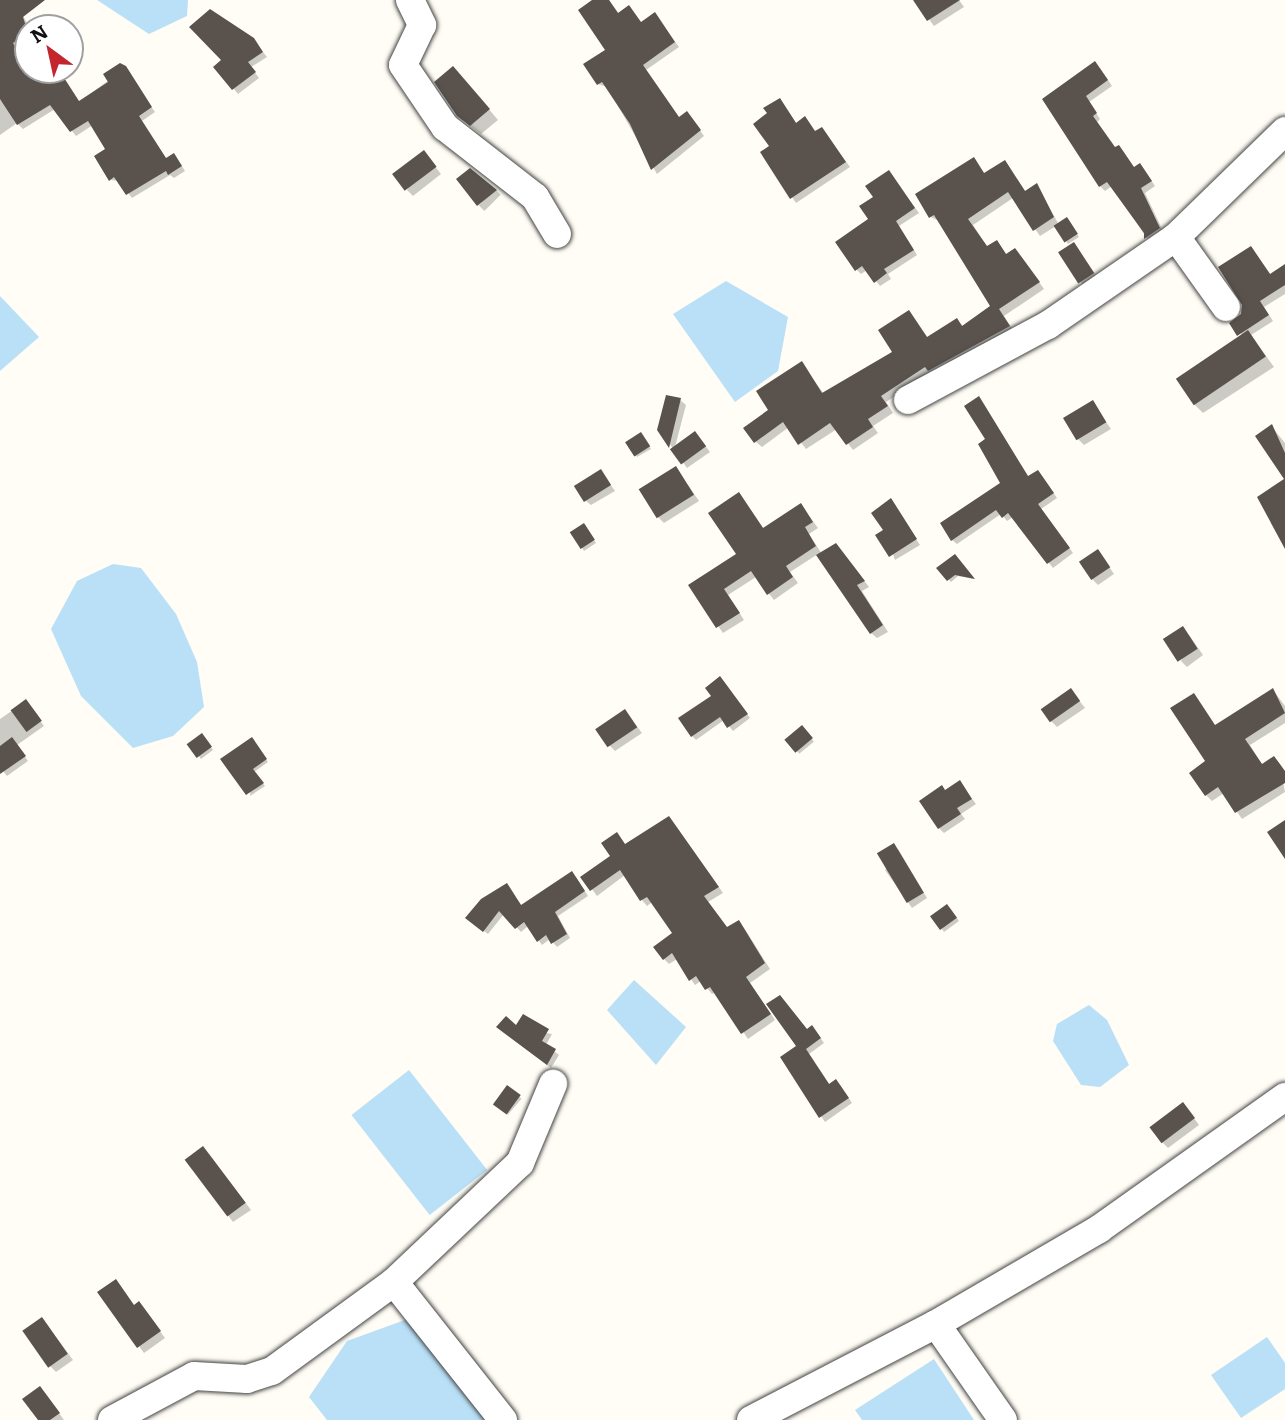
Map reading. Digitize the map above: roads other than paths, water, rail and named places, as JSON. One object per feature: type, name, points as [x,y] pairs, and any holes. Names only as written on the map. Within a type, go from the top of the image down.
[{"type":"street","points":[[410,0],[422,24],[403,65],[445,127],[535,197],[557,234]]},
{"type":"street","points":[[908,400],[1048,325],[1175,237],[1285,131]]},
{"type":"street","points":[[1175,237],[1226,307]]},
{"type":"street","points":[[112,1420],[194,1376],[247,1378],[272,1371],[394,1283],[520,1163],[553,1084]]},
{"type":"street","points":[[751,1420],[936,1324],[1099,1229],[1285,1097]]},
{"type":"street","points":[[394,1283],[503,1420]]},
{"type":"street","points":[[936,1324],[1003,1420]]},
{"type":"water","points":[[97,0],[188,0],[187,16],[149,34]]},
{"type":"water","points":[[726,281],[788,317],[778,371],[735,402],[673,314]]},
{"type":"water","points":[[0,296],[39,337],[0,371]]},
{"type":"water","points":[[113,564],[141,568],[176,614],[197,662],[204,707],[173,736],[133,748],[81,696],[51,629],[77,581]]},
{"type":"water","points":[[634,980],[686,1027],[656,1065],[607,1010]]},
{"type":"water","points":[[1089,1005],[1107,1020],[1129,1065],[1100,1087],[1081,1085],[1053,1041],[1057,1024]]},
{"type":"water","points":[[409,1070],[487,1170],[430,1215],[351,1115]]},
{"type":"water","points":[[413,1317],[493,1420],[327,1420],[309,1397],[347,1341]]},
{"type":"water","points":[[1267,1337],[1285,1363],[1285,1389],[1241,1418],[1211,1375]]},
{"type":"water","points":[[934,1359],[974,1420],[862,1420],[855,1410]]}]
